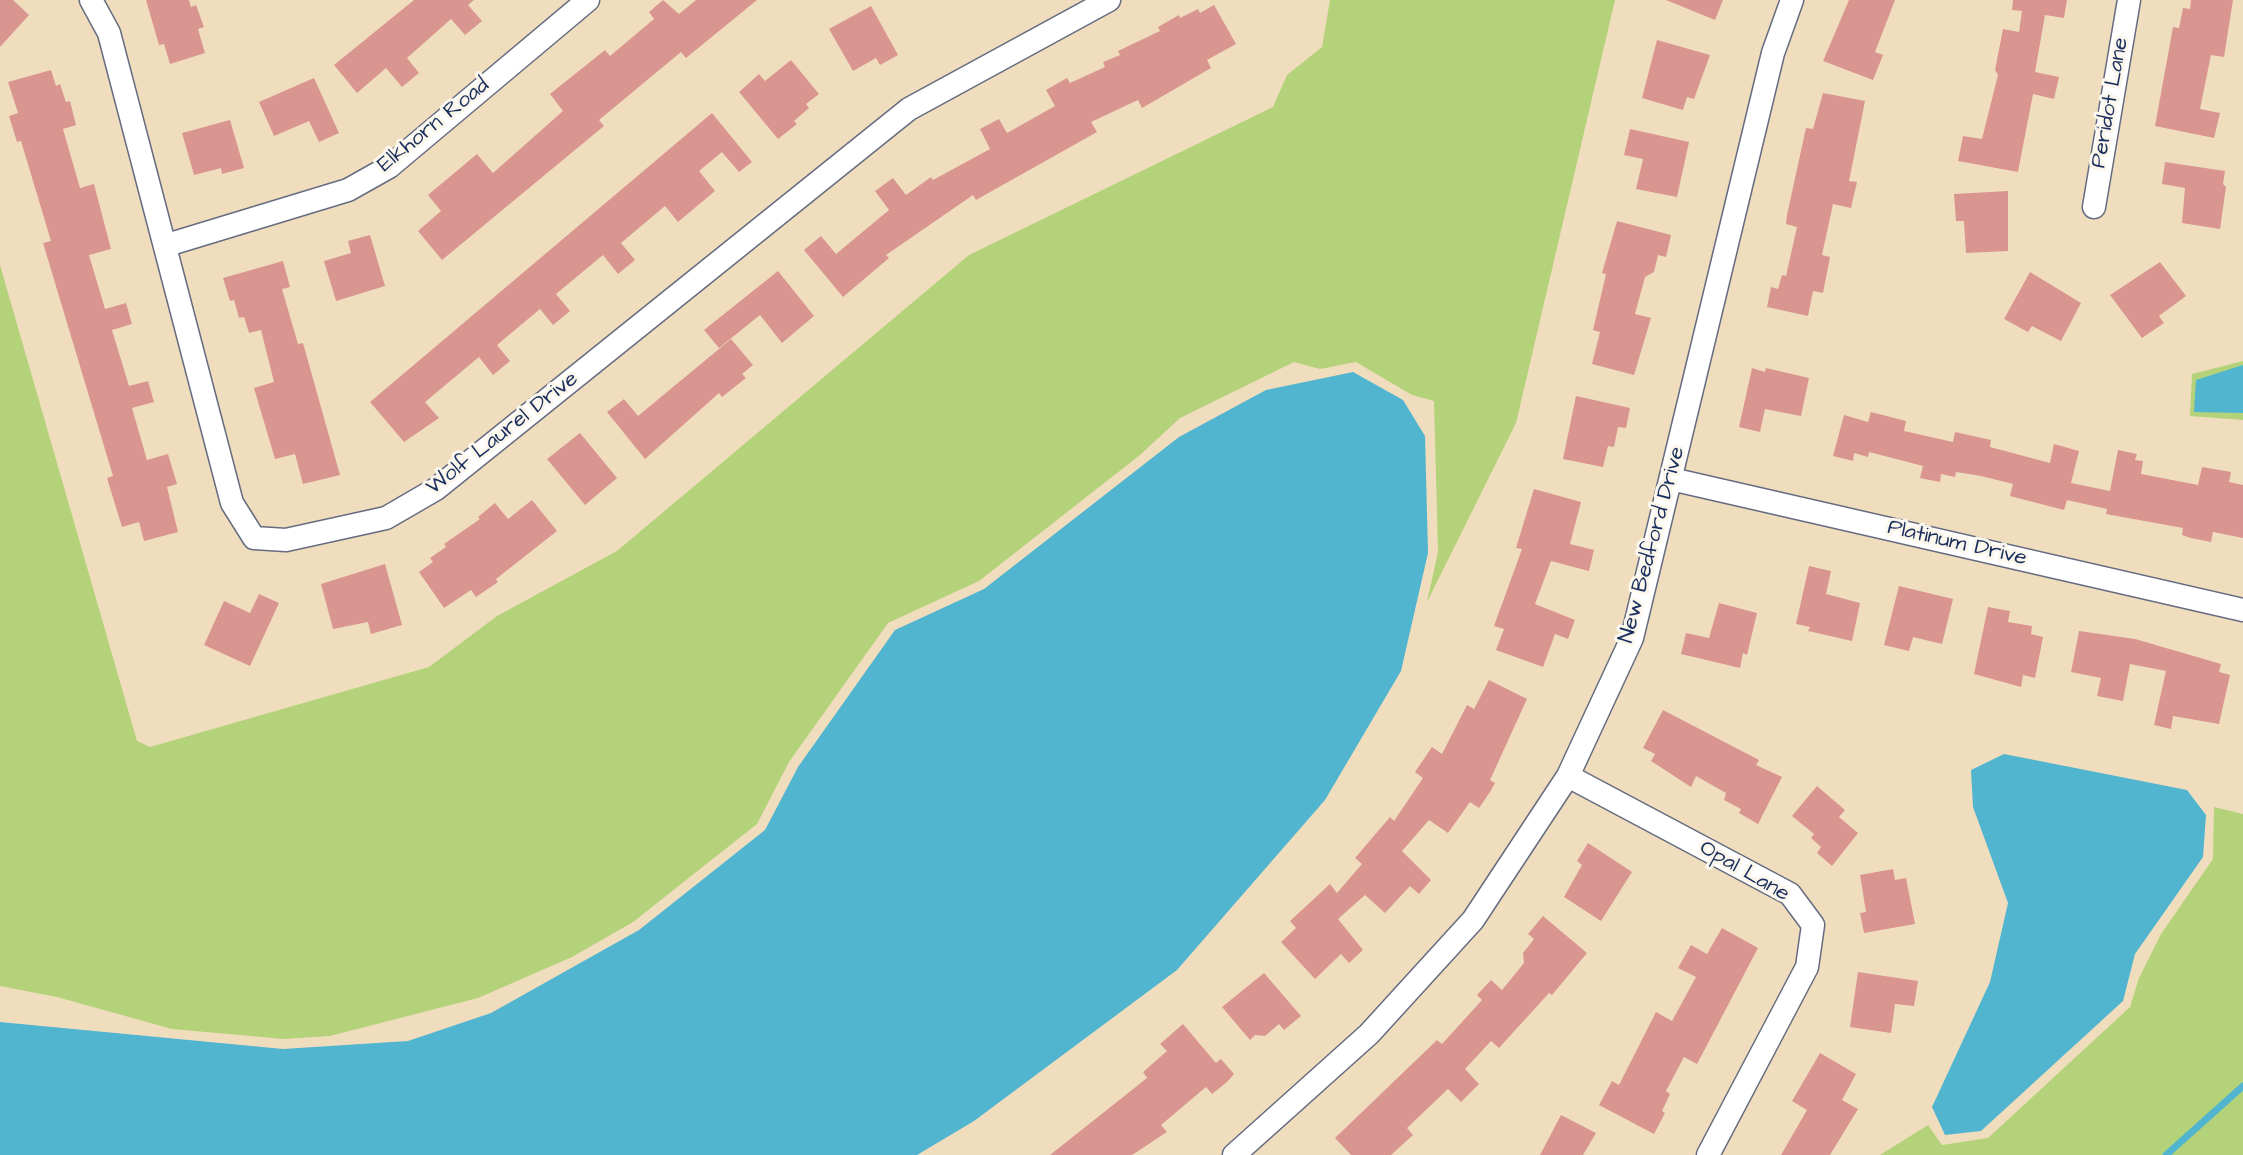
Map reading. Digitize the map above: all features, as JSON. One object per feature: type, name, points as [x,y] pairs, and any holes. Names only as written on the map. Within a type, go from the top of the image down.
[{"type":"street","name":"Wolf Laurel Drive","points":[[91,0],[109,33],[167,245],[232,503],[254,538],[286,540],[386,518],[436,489],[909,109],[1109,0]]},
{"type":"street","name":"Elkhorn Road","points":[[167,245],[348,190],[389,167],[588,0]]},
{"type":"street","name":"New Bedford Drive","points":[[1234,1155],[1369,1034],[1473,920],[1568,776],[1632,638],[1773,53],[1792,0]]},
{"type":"street","name":"Peridot Lane","points":[[2094,207],[2129,0]]},
{"type":"street","name":"Platinum Drive","points":[[1671,479],[2243,610]]},
{"type":"street","name":"Opal Lane","points":[[1568,776],[1790,894],[1813,925],[1807,967],[1708,1155]]},
{"type":"green space","points":[[1330,0],[1615,0],[1516,423],[1427,602],[1438,552],[1434,401],[1412,395],[1356,362],[1320,369],[1294,362],[1180,418],[1140,455],[979,581],[888,623],[789,762],[757,824],[633,922],[572,957],[478,998],[330,1036],[284,1039],[172,1029],[57,997],[0,986],[0,265],[137,741],[150,747],[429,667],[497,616],[617,551],[969,255],[1273,107],[1287,75],[1322,47]]},
{"type":"green space","points":[[2243,361],[2243,420],[2190,416],[2192,374]]},
{"type":"green space","points":[[2214,807],[2243,814],[2243,1155],[1880,1155],[1928,1125],[1942,1145],[1988,1138],[2130,1007],[2139,978],[2161,934],[2213,859]]},
{"type":"water","points":[[2243,365],[2243,413],[2194,412],[2196,380]]},
{"type":"water","points":[[1353,372],[1403,400],[1425,436],[1428,553],[1401,671],[1325,800],[1177,970],[974,1121],[917,1155],[0,1155],[0,1022],[283,1049],[408,1041],[491,1013],[639,930],[765,830],[798,767],[895,630],[984,589],[1179,437],[1266,390]]},
{"type":"water","points":[[2004,754],[2187,790],[2206,815],[2203,857],[2135,954],[2123,1001],[1981,1131],[1945,1135],[1932,1107],[1990,982],[2008,903],[1973,807],[1971,770]]},
{"type":"building","points":[[0,0],[13,0],[29,15],[0,47]]},
{"type":"building","points":[[146,0],[189,0],[191,7],[196,5],[204,27],[198,29],[205,53],[170,64],[164,44],[159,45]]},
{"type":"building","points":[[414,0],[474,0],[468,5],[482,21],[465,35],[451,19],[407,58],[419,73],[402,87],[386,68],[357,93],[334,65]]},
{"type":"building","points":[[663,0],[679,14],[696,0],[757,0],[686,58],[681,52],[599,120],[604,126],[442,260],[418,231],[441,211],[428,195],[477,154],[493,173],[563,111],[550,94],[605,50],[610,56],[654,19],[649,12]]},
{"type":"building","points":[[1666,0],[1723,0],[1715,20]]},
{"type":"building","points":[[1849,0],[1895,0],[1875,52],[1883,55],[1873,80],[1823,61]]},
{"type":"building","points":[[2013,0],[2067,0],[2064,18],[2045,15],[2035,72],[2059,77],[2054,99],[2033,94],[2018,172],[1958,161],[1963,136],[1982,139],[1998,75],[1995,70],[2003,29],[2019,32],[2022,11],[2012,10]]},
{"type":"building","points":[[2191,0],[2233,0],[2224,57],[2211,55],[2200,109],[2220,113],[2214,138],[2155,126],[2173,27],[2179,28],[2183,8],[2190,9]]},
{"type":"building","points":[[1214,5],[1236,44],[1207,60],[1211,68],[1142,108],[1138,100],[1091,122],[1097,132],[976,200],[973,195],[886,255],[889,258],[843,297],[804,250],[821,236],[836,254],[889,210],[875,191],[893,178],[906,195],[931,177],[933,180],[990,149],[980,129],[999,119],[1007,133],[1055,106],[1046,90],[1067,78],[1070,83],[1105,67],[1103,62],[1120,55],[1118,51],[1160,31],[1158,27],[1179,15],[1180,18],[1198,9],[1200,13]]},
{"type":"building","points":[[871,6],[898,55],[880,65],[876,58],[853,71],[829,29]]},
{"type":"building","points":[[1657,40],[1710,55],[1694,99],[1687,97],[1683,110],[1642,98]]},
{"type":"building","points":[[791,60],[819,94],[806,104],[809,108],[794,121],[797,124],[778,139],[739,92],[759,74],[765,81]]},
{"type":"building","points":[[51,70],[56,86],[60,84],[66,102],[70,101],[76,125],[63,129],[80,188],[94,184],[111,249],[89,255],[105,309],[126,303],[132,324],[112,330],[129,386],[148,381],[154,402],[132,408],[147,460],[168,454],[177,484],[167,487],[178,532],[144,541],[139,522],[122,527],[107,478],[113,476],[43,243],[51,241],[21,141],[17,142],[9,116],[18,113],[8,82]]},
{"type":"building","points":[[314,78],[339,133],[319,142],[309,121],[274,136],[259,102]]},
{"type":"building","points":[[1823,93],[1865,101],[1849,181],[1857,182],[1851,208],[1833,204],[1822,255],[1830,257],[1823,293],[1813,291],[1808,316],[1767,307],[1771,287],[1778,289],[1782,275],[1786,276],[1797,227],[1786,224],[1787,215],[1806,128],[1813,129]]},
{"type":"building","points":[[712,113],[752,162],[739,172],[722,152],[699,171],[715,191],[678,222],[665,206],[621,243],[635,260],[618,274],[603,255],[556,294],[570,311],[553,325],[540,309],[497,345],[510,361],[493,375],[479,357],[425,402],[439,418],[404,442],[370,402]]},
{"type":"building","points":[[230,120],[244,168],[222,174],[221,168],[194,175],[182,133]]},
{"type":"building","points":[[1630,129],[1689,142],[1677,197],[1636,189],[1643,159],[1624,155]]},
{"type":"building","points":[[2165,162],[2225,171],[2220,229],[2182,223],[2185,188],[2162,184]]},
{"type":"building","points":[[2008,191],[2008,251],[1966,253],[1964,221],[1956,221],[1954,194]]},
{"type":"building","points":[[1617,221],[1671,235],[1666,257],[1658,255],[1654,272],[1645,277],[1635,314],[1651,318],[1634,375],[1592,364],[1600,332],[1593,330],[1606,274],[1602,273]]},
{"type":"building","points":[[370,235],[385,286],[336,301],[324,261],[351,253],[348,241]]},
{"type":"building","points":[[283,261],[290,287],[282,289],[298,344],[303,343],[340,475],[303,484],[295,454],[275,459],[254,388],[274,382],[261,330],[249,333],[244,317],[239,318],[234,300],[230,301],[223,278]]},
{"type":"building","points":[[2160,262],[2186,296],[2159,316],[2164,323],[2142,338],[2110,295]]},
{"type":"building","points":[[778,271],[814,316],[782,343],[760,315],[719,348],[704,330]]},
{"type":"building","points":[[2030,272],[2081,303],[2061,341],[2032,326],[2028,332],[2004,319]]},
{"type":"building","points":[[731,339],[753,365],[742,374],[746,378],[722,397],[719,393],[645,459],[607,412],[624,399],[638,416]]},
{"type":"building","points":[[1752,368],[1765,372],[1766,368],[1809,378],[1801,416],[1765,409],[1760,432],[1739,427]]},
{"type":"building","points":[[1576,396],[1630,408],[1626,428],[1618,427],[1614,447],[1608,446],[1603,467],[1563,459]]},
{"type":"building","points":[[1871,412],[1906,421],[1904,431],[1953,442],[1955,432],[1991,440],[1990,447],[2050,463],[2054,444],[2079,451],[2071,483],[2110,491],[2118,450],[2137,454],[2135,460],[2143,461],[2141,474],[2198,485],[2202,467],[2231,472],[2229,482],[2243,485],[2243,538],[2213,532],[2211,542],[2191,538],[2182,535],[2183,528],[2106,514],[2107,509],[2067,500],[2064,510],[2010,496],[2013,484],[1981,476],[1956,472],[1955,477],[1941,474],[1940,482],[1920,478],[1923,466],[1869,452],[1868,457],[1854,453],[1853,461],[1833,456],[1844,415],[1868,422]]},
{"type":"building","points":[[580,433],[617,478],[585,505],[547,459]]},
{"type":"building","points":[[1534,489],[1581,502],[1570,544],[1594,550],[1589,571],[1551,561],[1535,604],[1575,620],[1568,639],[1555,634],[1543,667],[1496,650],[1504,629],[1494,626],[1522,549],[1516,548]]},
{"type":"building","points":[[532,500],[557,531],[476,597],[471,590],[444,608],[419,572],[433,562],[430,558],[446,547],[444,544],[480,519],[478,517],[495,503],[508,519]]},
{"type":"building","points":[[385,564],[402,625],[371,634],[368,622],[333,629],[321,584]]},
{"type":"building","points":[[1809,566],[1831,571],[1826,594],[1860,603],[1852,641],[1808,631],[1810,627],[1796,624]]},
{"type":"building","points":[[1899,586],[1953,599],[1942,644],[1913,637],[1909,651],[1884,645]]},
{"type":"building","points":[[259,594],[279,603],[250,666],[204,645],[224,601],[250,613]]},
{"type":"building","points":[[1719,603],[1757,613],[1747,655],[1743,653],[1740,668],[1681,654],[1686,633],[1709,638]]},
{"type":"building","points":[[1988,607],[2010,611],[2008,622],[2032,626],[2031,634],[2043,637],[2035,678],[2023,675],[2021,687],[1974,674]]},
{"type":"building","points":[[2079,631],[2135,639],[2221,664],[2219,672],[2230,675],[2219,724],[2173,716],[2171,729],[2154,725],[2166,671],[2130,664],[2123,701],[2097,696],[2101,678],[2071,672]]},
{"type":"building","points":[[1489,680],[1527,699],[1490,780],[1495,783],[1490,792],[1479,808],[1470,802],[1448,833],[1429,820],[1402,851],[1431,880],[1419,894],[1410,886],[1385,913],[1365,895],[1338,919],[1363,950],[1349,963],[1341,954],[1315,979],[1281,942],[1296,928],[1290,921],[1330,884],[1337,893],[1362,864],[1355,858],[1390,817],[1394,821],[1423,778],[1415,772],[1432,747],[1442,754],[1467,705],[1474,709]]},
{"type":"building","points":[[1663,710],[1759,760],[1756,765],[1782,777],[1758,824],[1739,813],[1741,809],[1724,800],[1726,793],[1696,776],[1691,787],[1651,761],[1655,754],[1643,748]]},
{"type":"building","points":[[1817,786],[1845,810],[1839,817],[1858,833],[1832,866],[1817,853],[1821,847],[1811,838],[1814,834],[1792,816]]},
{"type":"building","points":[[1588,843],[1632,872],[1601,921],[1564,897],[1582,865],[1577,861]]},
{"type":"building","points":[[1893,869],[1895,880],[1906,878],[1915,924],[1864,933],[1860,913],[1866,912],[1860,875]]},
{"type":"building","points":[[1543,916],[1587,953],[1552,995],[1549,993],[1499,1048],[1491,1041],[1465,1069],[1479,1084],[1461,1102],[1448,1089],[1407,1128],[1413,1135],[1391,1155],[1351,1155],[1335,1138],[1437,1040],[1442,1044],[1482,1000],[1477,995],[1491,980],[1502,990],[1524,963],[1523,953],[1534,939],[1528,934]]},
{"type":"building","points":[[1722,928],[1758,948],[1697,1064],[1684,1057],[1666,1091],[1670,1094],[1662,1111],[1665,1113],[1654,1134],[1599,1105],[1612,1081],[1619,1085],[1656,1012],[1672,1021],[1696,977],[1678,968],[1691,945],[1707,954]]},
{"type":"building","points":[[1858,972],[1918,981],[1914,1006],[1895,1004],[1891,1033],[1850,1027]]},
{"type":"building","points":[[1264,973],[1301,1016],[1284,1030],[1279,1024],[1265,1036],[1255,1035],[1250,1040],[1222,1007]]},
{"type":"building","points":[[1183,1024],[1216,1063],[1221,1059],[1234,1074],[1227,1082],[1212,1094],[1206,1087],[1161,1125],[1167,1132],[1132,1155],[1050,1155],[1147,1078],[1143,1072],[1167,1051],[1160,1044]]},
{"type":"building","points":[[1820,1053],[1856,1074],[1842,1100],[1858,1109],[1830,1155],[1781,1155],[1807,1110],[1792,1101]]},
{"type":"building","points":[[1561,1115],[1596,1133],[1583,1155],[1540,1155]]},
{"type":"waterway","points":[[2166,1155],[2243,1086]]}]
